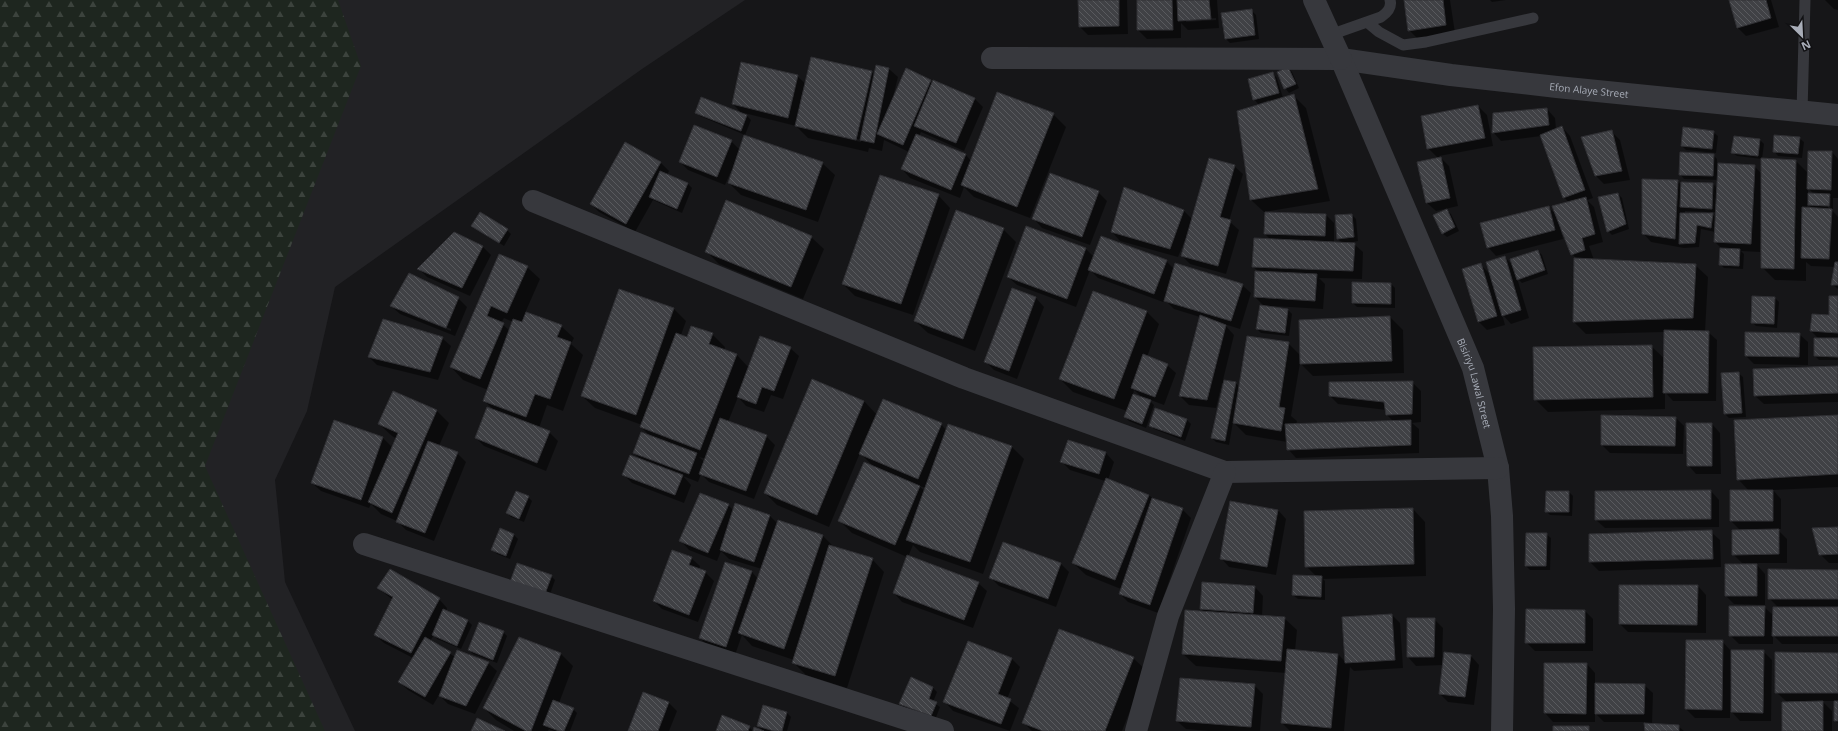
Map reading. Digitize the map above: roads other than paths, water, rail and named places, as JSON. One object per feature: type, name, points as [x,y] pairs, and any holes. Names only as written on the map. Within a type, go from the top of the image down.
[{"type":"street","name":"Bisiriyu Lawal Street","points":[[1314,0],[1341,59],[1473,368],[1498,468],[1502,516],[1504,609],[1502,731]]},
{"type":"street","name":"Efon Alaye Street","points":[[992,58],[1341,59],[1451,75],[1557,87],[1838,115]]},
{"type":"street","points":[[534,201],[964,378],[1225,472],[1498,468]]},
{"type":"street","points":[[1136,731],[1168,616],[1225,472]]},
{"type":"street","points":[[364,544],[943,731]]},
{"type":"lane","points":[[1330,35],[1382,17],[1388,12],[1391,3],[1390,0]]},
{"type":"lane","points":[[1802,112],[1804,0]]},
{"type":"lane","points":[[1367,22],[1379,32],[1403,45],[1426,42],[1534,18]]}]
